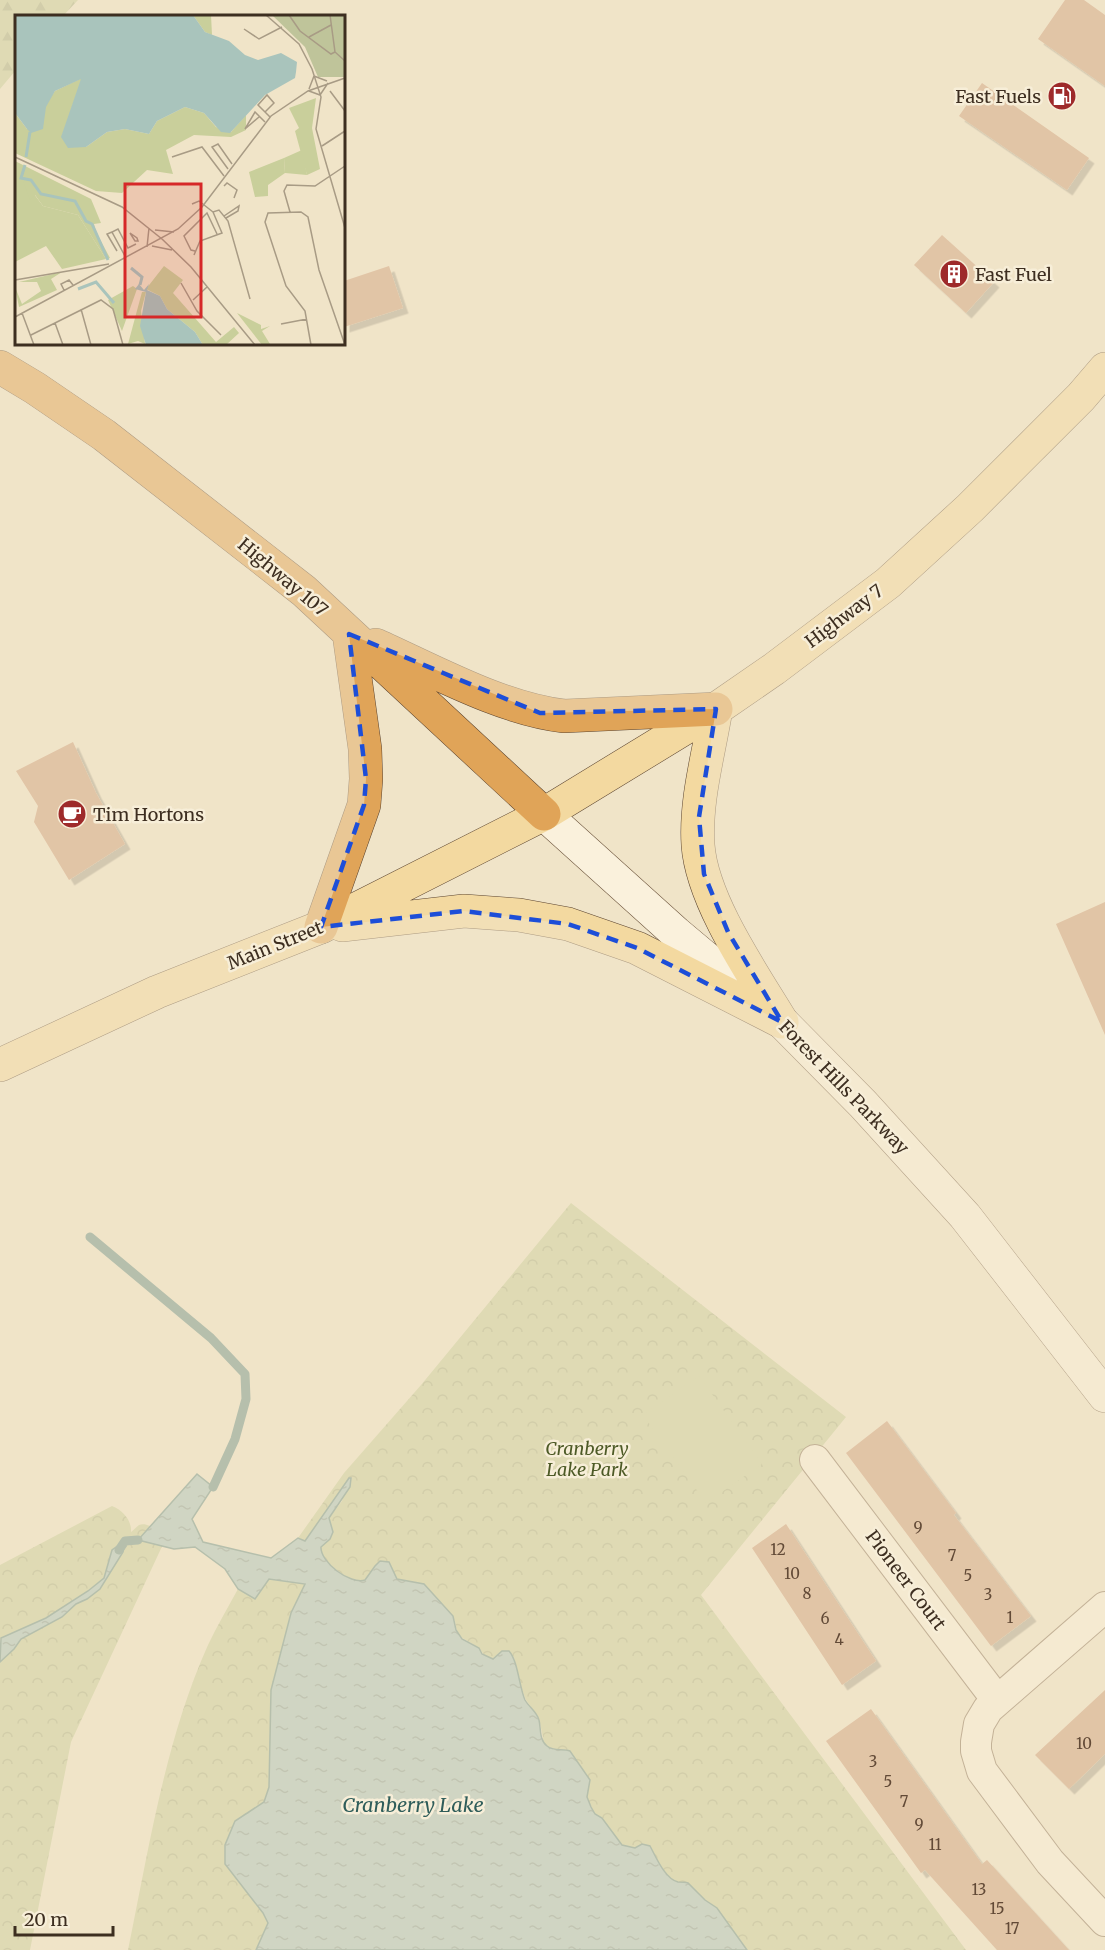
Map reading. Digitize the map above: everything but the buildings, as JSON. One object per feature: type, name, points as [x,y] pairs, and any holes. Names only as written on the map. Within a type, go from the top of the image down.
[{"type":"highway","name":"Highway 107","points":[[0,368],[104,435],[304,591],[544,814]]},
{"type":"highway","points":[[349,634],[498,699],[540,713],[564,716],[716,709]]},
{"type":"highway","points":[[321,927],[363,804],[366,779],[365,748],[349,634]]},
{"type":"main road","name":"Highway 7","points":[[544,814],[716,709],[774,669],[888,583],[970,508],[1081,397],[1105,369]]},
{"type":"main road","points":[[716,709],[699,817],[698,846],[704,874],[728,932],[782,1022]]},
{"type":"main road","name":"Main Street","points":[[0,1065],[157,992],[321,927],[544,814]]},
{"type":"main road","name":"Forest Hills Parkway","points":[[544,814],[676,933],[782,1022],[862,1104],[965,1216],[1105,1396]]},
{"type":"main road","points":[[321,927],[464,910],[519,915],[568,924],[637,948],[782,1022]]},
{"type":"street","name":"Pioneer Court","points":[[815,1460],[997,1700]]},
{"type":"street","points":[[1105,1607],[997,1700],[983,1716],[977,1733],[976,1751],[982,1771],[1050,1862],[1105,1921]]},
{"type":"highlighted area","points":[[349,634],[540,713],[716,709],[699,817],[704,874],[728,932],[782,1022],[637,948],[568,924],[464,911],[321,927],[364,805],[366,779]]},
{"type":"green space","points":[[0,0],[78,0],[64,15],[15,15],[15,71],[0,89]]},
{"type":"green space","name":"Cranberry Lake Park","points":[[571,1203],[846,1417],[701,1595],[966,1950],[747,1950],[717,1908],[688,1883],[678,1882],[669,1877],[650,1846],[635,1848],[622,1845],[602,1819],[595,1814],[587,1797],[586,1773],[570,1751],[549,1748],[544,1743],[539,1718],[526,1700],[517,1676],[514,1657],[499,1653],[492,1659],[487,1657],[459,1635],[455,1621],[419,1583],[397,1580],[392,1568],[375,1566],[365,1580],[357,1582],[329,1564],[321,1555],[322,1546],[331,1534],[329,1518],[342,1501],[349,1478],[305,1541],[298,1538],[344,1473],[421,1385]]},
{"type":"green space","points":[[699,1376],[762,1464],[706,1503],[643,1415]]},
{"type":"green space","points":[[112,1506],[126,1516],[131,1532],[143,1524],[157,1531],[165,1540],[71,1742],[30,1950],[0,1950],[0,1662],[21,1639],[62,1617],[76,1604],[100,1589],[123,1552],[125,1542],[112,1550],[104,1578],[88,1591],[46,1618],[0,1639],[0,1565]]},
{"type":"green space","points":[[269,1579],[306,1584],[291,1613],[271,1690],[269,1787],[264,1802],[235,1821],[268,1923],[256,1950],[128,1950],[169,1757],[193,1681],[208,1645],[238,1589],[255,1599]]},
{"type":"water","name":"Cranberry Lake","points":[[197,1474],[213,1487],[192,1519],[203,1542],[271,1558],[298,1538],[305,1541],[351,1478],[350,1487],[329,1518],[333,1532],[330,1539],[321,1547],[325,1559],[344,1576],[359,1581],[365,1580],[380,1561],[389,1562],[397,1579],[424,1584],[453,1616],[456,1630],[462,1639],[479,1648],[482,1654],[493,1659],[502,1651],[509,1651],[525,1700],[538,1717],[544,1743],[550,1748],[570,1751],[590,1780],[587,1797],[595,1814],[602,1818],[622,1845],[635,1848],[642,1844],[650,1846],[669,1877],[678,1882],[688,1883],[717,1908],[747,1950],[256,1950],[268,1923],[263,1913],[225,1864],[225,1845],[235,1821],[264,1802],[269,1787],[271,1690],[291,1613],[305,1584],[269,1579],[255,1599],[238,1589],[225,1569],[195,1547],[174,1549],[138,1540]]},
{"type":"water","points":[[125,1541],[123,1552],[100,1589],[76,1604],[62,1617],[21,1639],[0,1662],[1,1638],[46,1618],[88,1591],[104,1578],[112,1550]]},
{"type":"waterway","points":[[90,1237],[211,1338],[245,1374],[246,1399],[235,1439],[213,1487]]},
{"type":"waterway","points":[[119,1550],[125,1541],[138,1540]]},
{"type":"place","name":"Fast Fuels","points":[[1062,96]]},
{"type":"place","name":"Fast Fuel","points":[[954,274]]},
{"type":"place","name":"Tim Hortons","points":[[72,814]]}]
